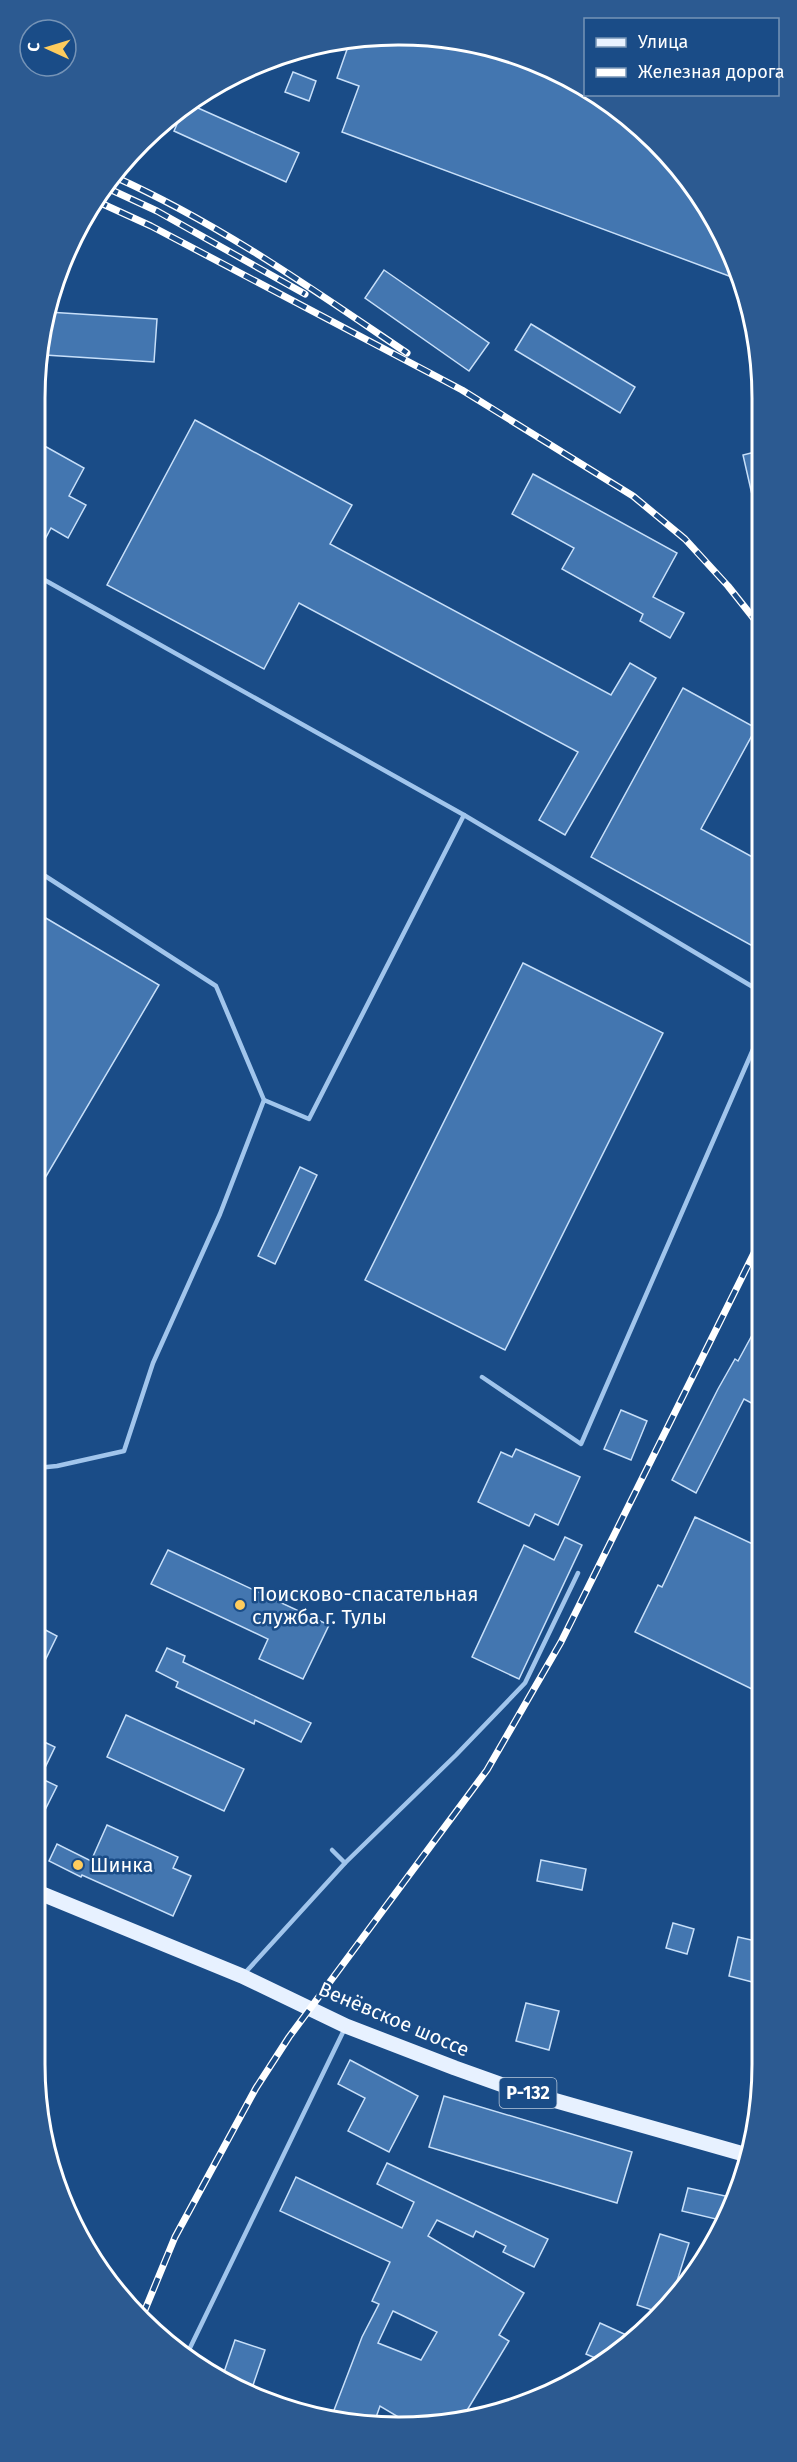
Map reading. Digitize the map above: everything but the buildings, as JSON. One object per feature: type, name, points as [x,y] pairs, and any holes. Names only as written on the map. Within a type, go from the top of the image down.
[{"type":"main road","name":"Венёвское шоссе","points":[[45,1895],[242,1976],[346,2026],[511,2088],[740,2153]]},
{"type":"lane","points":[[45,581],[464,815],[752,986]]},
{"type":"lane","points":[[45,876],[216,987],[264,1100],[309,1119],[464,815]]},
{"type":"lane","points":[[482,1377],[581,1444],[752,1052]]},
{"type":"lane","points":[[45,1467],[124,1451],[153,1363],[220,1214],[264,1100]]},
{"type":"lane","points":[[242,1976],[345,1863],[456,1755],[525,1683],[578,1573]]},
{"type":"lane","points":[[332,1850],[345,1863]]},
{"type":"lane","points":[[190,2349],[346,2026]]},
{"type":"railway","points":[[121,180],[154,195],[228,236],[407,353]]},
{"type":"railway","points":[[113,191],[157,211],[305,294]]},
{"type":"railway","points":[[103,204],[151,226],[462,390],[633,496],[685,539],[752,616]]},
{"type":"railway","points":[[145,2309],[175,2237],[256,2088],[289,2037],[487,1770],[561,1642],[752,1257]]},
{"type":"place","name":"Поисково-спасательная служба г. Тулы","points":[[240,1605]]},
{"type":"place","name":"Шинка","points":[[78,1865]]}]
